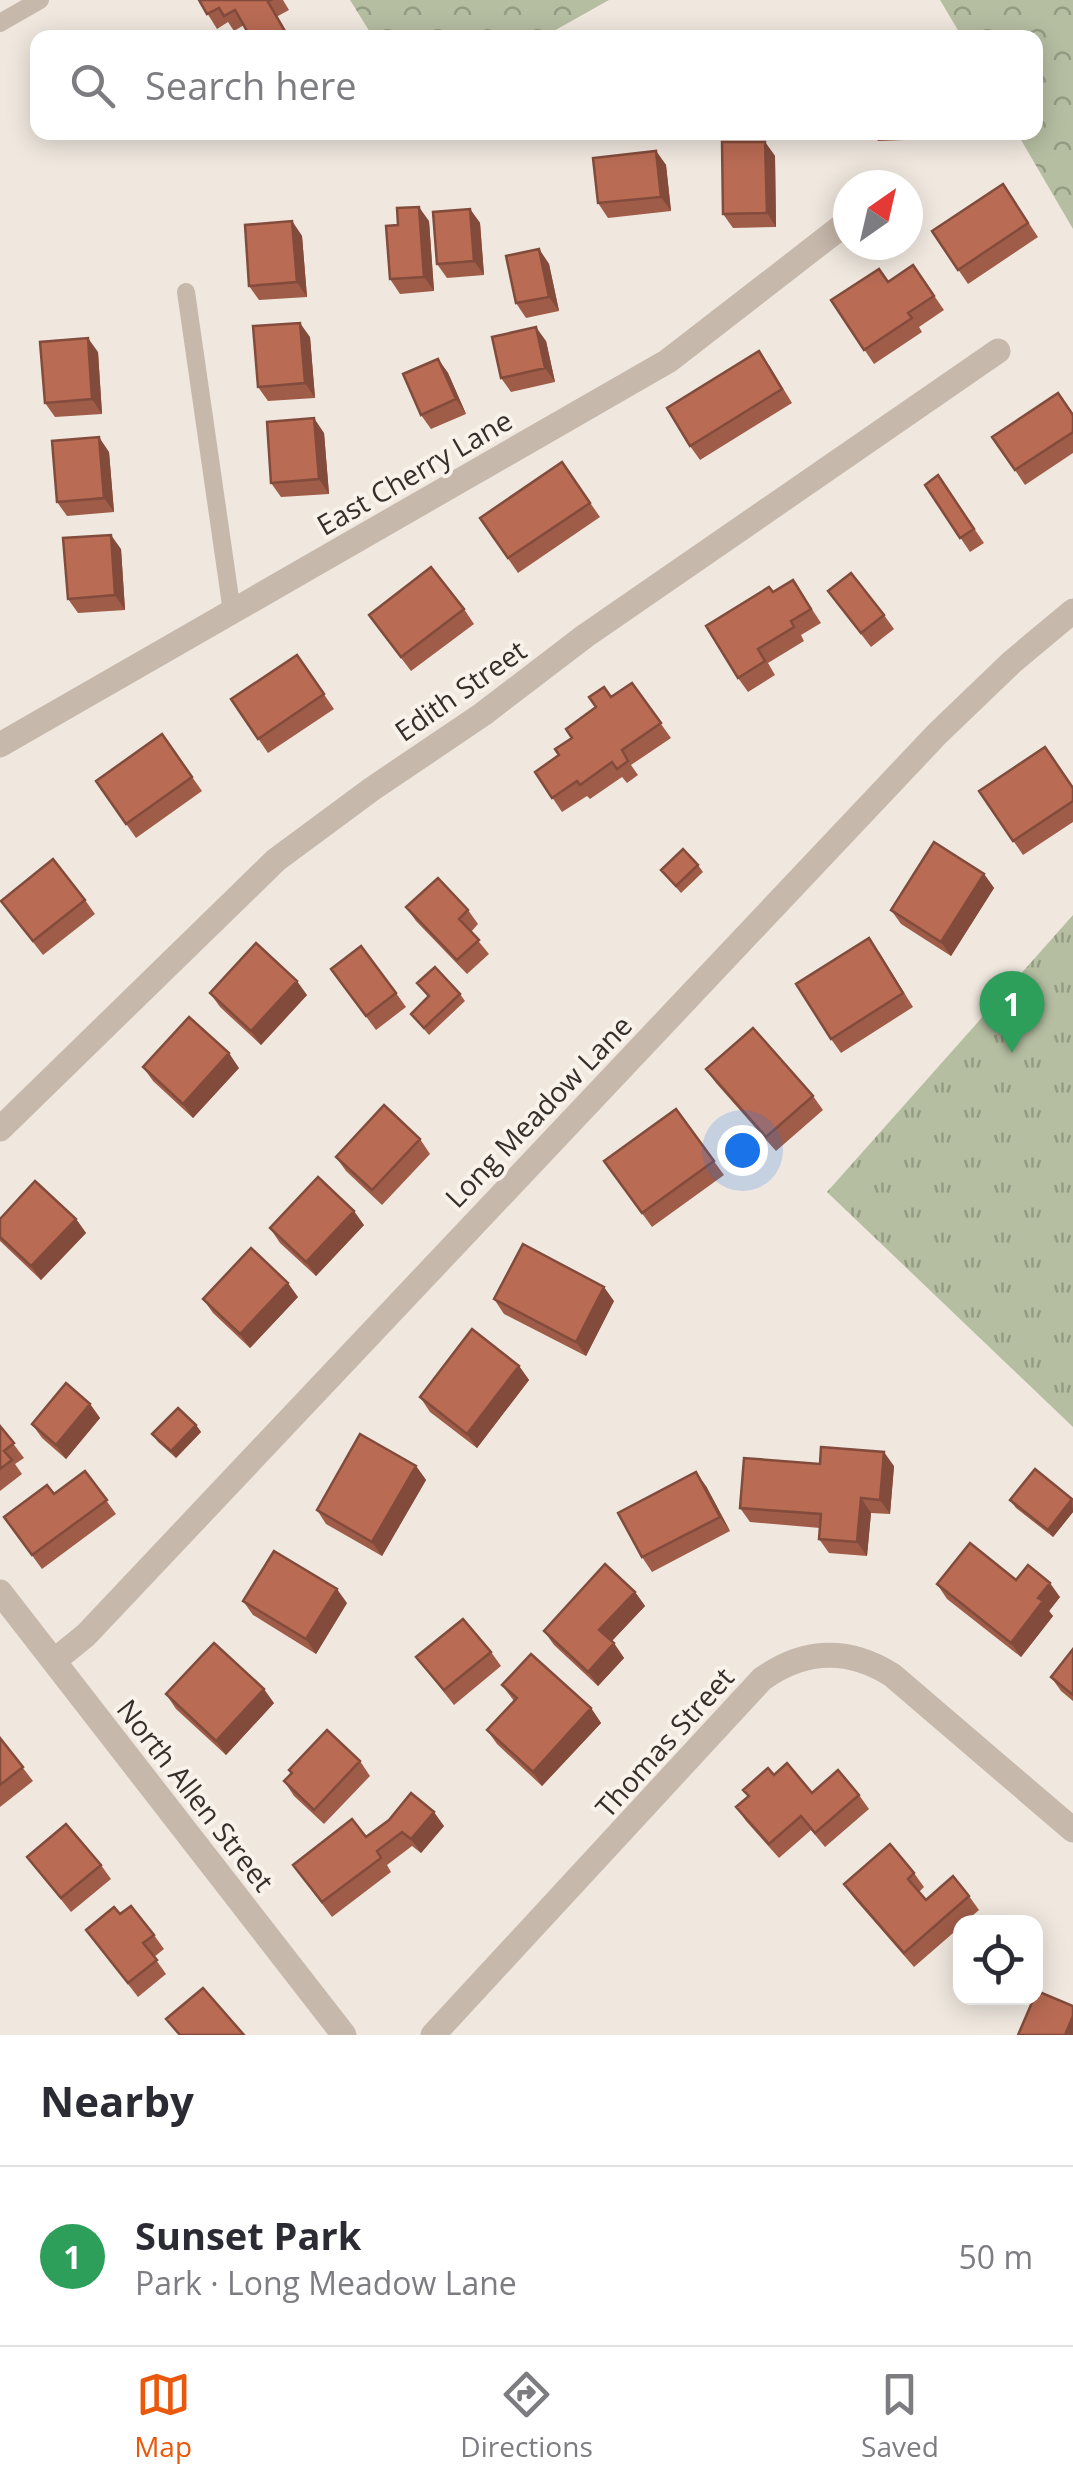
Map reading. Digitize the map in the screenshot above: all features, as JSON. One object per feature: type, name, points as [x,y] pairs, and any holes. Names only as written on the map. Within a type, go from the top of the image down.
[{"type":"street","name":"East Cherry Lane","points":[[0,745],[668,362],[833,233]]},
{"type":"street","name":"Edith Street","points":[[0,1129],[276,860],[484,714],[585,636],[998,352]]},
{"type":"street","name":"Long Meadow Lane","points":[[54,1661],[86,1634],[937,734],[1073,610]]},
{"type":"street","name":"North Allen Street","points":[[0,1592],[344,2035]]},
{"type":"street","name":"Thomas Street","points":[[433,2035],[762,1679],[779,1667],[818,1654],[838,1654],[875,1664],[892,1675],[1073,1830]]},
{"type":"lane","points":[[0,23],[40,0]]},
{"type":"lane","points":[[186,292],[232,612]]},
{"type":"green space","points":[[350,0],[609,0],[555,30],[369,30]]},
{"type":"green space","points":[[940,0],[1073,0],[1073,229],[1021,140],[1043,140],[1043,30],[958,30]]},
{"type":"green space","points":[[1073,915],[1073,1427],[827,1192]]},
{"type":"building","points":[[199,0],[271,0],[268,2],[284,30],[246,30],[235,10],[224,16],[219,8],[207,14]]},
{"type":"building","points":[[722,142],[765,142],[767,213],[723,214]]},
{"type":"building","points":[[656,151],[661,197],[598,203],[593,158]]},
{"type":"building","points":[[1003,184],[1028,223],[958,270],[932,231]]},
{"type":"building","points":[[419,207],[424,277],[390,279],[386,226],[398,225],[397,208]]},
{"type":"building","points":[[470,209],[474,261],[437,264],[433,212]]},
{"type":"building","points":[[292,221],[297,282],[249,286],[245,225]]},
{"type":"building","points":[[539,249],[549,297],[516,303],[506,256]]},
{"type":"building","points":[[913,265],[934,296],[908,313],[912,318],[864,350],[831,300],[879,269],[888,282]]},
{"type":"building","points":[[300,323],[305,383],[258,387],[253,326]]},
{"type":"building","points":[[536,327],[545,368],[501,378],[492,337]]},
{"type":"building","points":[[88,338],[92,399],[45,403],[40,342]]},
{"type":"building","points":[[759,351],[782,389],[690,446],[667,408]]},
{"type":"building","points":[[438,359],[456,399],[421,415],[403,374]]},
{"type":"building","points":[[1058,393],[1073,415],[1073,432],[1015,470],[992,437]]},
{"type":"building","points":[[314,418],[319,479],[271,483],[267,422]]},
{"type":"building","points":[[99,437],[104,498],[57,502],[52,441]]},
{"type":"building","points":[[562,462],[590,503],[508,558],[480,518]]},
{"type":"building","points":[[938,475],[974,529],[960,538],[925,485]]},
{"type":"building","points":[[111,535],[115,595],[68,599],[63,538]]},
{"type":"building","points":[[431,567],[464,609],[401,657],[369,615]]},
{"type":"building","points":[[851,573],[884,615],[861,633],[828,591]]},
{"type":"building","points":[[793,580],[811,609],[791,621],[794,627],[758,649],[765,661],[738,678],[706,626],[769,587],[773,592]]},
{"type":"building","points":[[297,655],[324,694],[258,739],[231,699]]},
{"type":"building","points":[[632,683],[661,723],[622,750],[628,761],[617,769],[612,762],[580,785],[577,781],[552,798],[535,772],[559,755],[555,749],[572,738],[566,729],[596,707],[589,697],[604,687],[611,697]]},
{"type":"building","points":[[162,734],[192,777],[126,824],[96,781]]},
{"type":"building","points":[[1045,747],[1073,788],[1073,801],[1013,841],[979,791]]},
{"type":"building","points":[[934,842],[984,874],[941,942],[891,910]]},
{"type":"building","points":[[683,849],[698,865],[676,886],[661,870]]},
{"type":"building","points":[[53,859],[85,900],[33,941],[1,901]]},
{"type":"building","points":[[438,878],[468,910],[459,919],[479,940],[457,960],[406,907]]},
{"type":"building","points":[[869,938],[903,993],[831,1039],[796,984]]},
{"type":"building","points":[[256,943],[297,981],[251,1031],[210,993]]},
{"type":"building","points":[[361,946],[396,993],[366,1016],[331,969]]},
{"type":"building","points":[[435,967],[460,994],[424,1028],[411,1014],[429,996],[417,983]]},
{"type":"building","points":[[189,1017],[229,1053],[183,1104],[143,1067]]},
{"type":"building","points":[[753,1028],[813,1096],[766,1137],[706,1069]]},
{"type":"building","points":[[384,1105],[420,1139],[372,1190],[336,1157]]},
{"type":"building","points":[[676,1109],[714,1161],[642,1213],[604,1161]]},
{"type":"building","points":[[318,1177],[354,1211],[306,1262],[270,1228]]},
{"type":"building","points":[[35,1181],[76,1219],[31,1266],[0,1237],[0,1219]]},
{"type":"building","points":[[523,1244],[604,1287],[576,1342],[494,1299]]},
{"type":"building","points":[[251,1248],[288,1283],[240,1334],[203,1299]]},
{"type":"building","points":[[472,1329],[519,1366],[467,1434],[420,1397]]},
{"type":"building","points":[[66,1383],[90,1404],[56,1445],[32,1424]]},
{"type":"building","points":[[178,1408],[196,1425],[171,1451],[152,1434]]},
{"type":"building","points":[[0,1426],[14,1443],[4,1451],[12,1460],[0,1469]]},
{"type":"building","points":[[360,1434],[416,1466],[372,1542],[317,1510]]},
{"type":"building","points":[[821,1447],[884,1452],[880,1500],[861,1498],[857,1542],[819,1539],[821,1514],[740,1508],[744,1458],[820,1464]]},
{"type":"building","points":[[1035,1469],[1072,1499],[1048,1530],[1010,1500]]},
{"type":"building","points":[[85,1471],[107,1500],[32,1555],[4,1517],[47,1485],[54,1494]]},
{"type":"building","points":[[696,1472],[720,1517],[642,1557],[618,1513]]},
{"type":"building","points":[[970,1543],[1016,1580],[1028,1565],[1050,1583],[1038,1598],[1043,1601],[1011,1643],[937,1584]]},
{"type":"building","points":[[274,1551],[337,1589],[306,1639],[243,1601]]},
{"type":"building","points":[[605,1564],[635,1592],[599,1630],[614,1643],[588,1672],[544,1631]]},
{"type":"building","points":[[463,1619],[491,1652],[444,1690],[416,1657]]},
{"type":"building","points":[[214,1643],[264,1689],[216,1741],[166,1694]]},
{"type":"building","points":[[1073,1649],[1073,1695],[1051,1677]]},
{"type":"building","points":[[531,1654],[591,1708],[533,1772],[487,1730],[517,1698],[502,1685]]},
{"type":"building","points":[[327,1730],[360,1761],[314,1810],[284,1781],[292,1773],[289,1770]]},
{"type":"building","points":[[0,1738],[23,1767],[0,1785]]},
{"type":"building","points":[[787,1763],[812,1793],[838,1770],[859,1795],[815,1833],[801,1816],[769,1844],[736,1807],[749,1796],[743,1790],[768,1768],[774,1775]]},
{"type":"building","points":[[411,1793],[434,1812],[411,1839],[402,1832],[377,1851],[381,1858],[322,1902],[293,1865],[352,1819],[366,1837],[389,1820]]},
{"type":"building","points":[[66,1824],[101,1865],[61,1898],[27,1857]]},
{"type":"building","points":[[890,1844],[914,1873],[908,1879],[926,1900],[953,1876],[969,1896],[904,1953],[844,1884]]},
{"type":"building","points":[[131,1906],[154,1935],[143,1943],[157,1960],[128,1983],[86,1930],[114,1907],[120,1914]]},
{"type":"building","points":[[203,1988],[244,2035],[180,2035],[166,2019]]},
{"type":"building","points":[[1043,1994],[1073,2006],[1065,2035],[1018,2035],[1031,2005],[1043,2005]]},
{"type":"place","name":"Sunset Park","points":[[1012,1053]]}]
